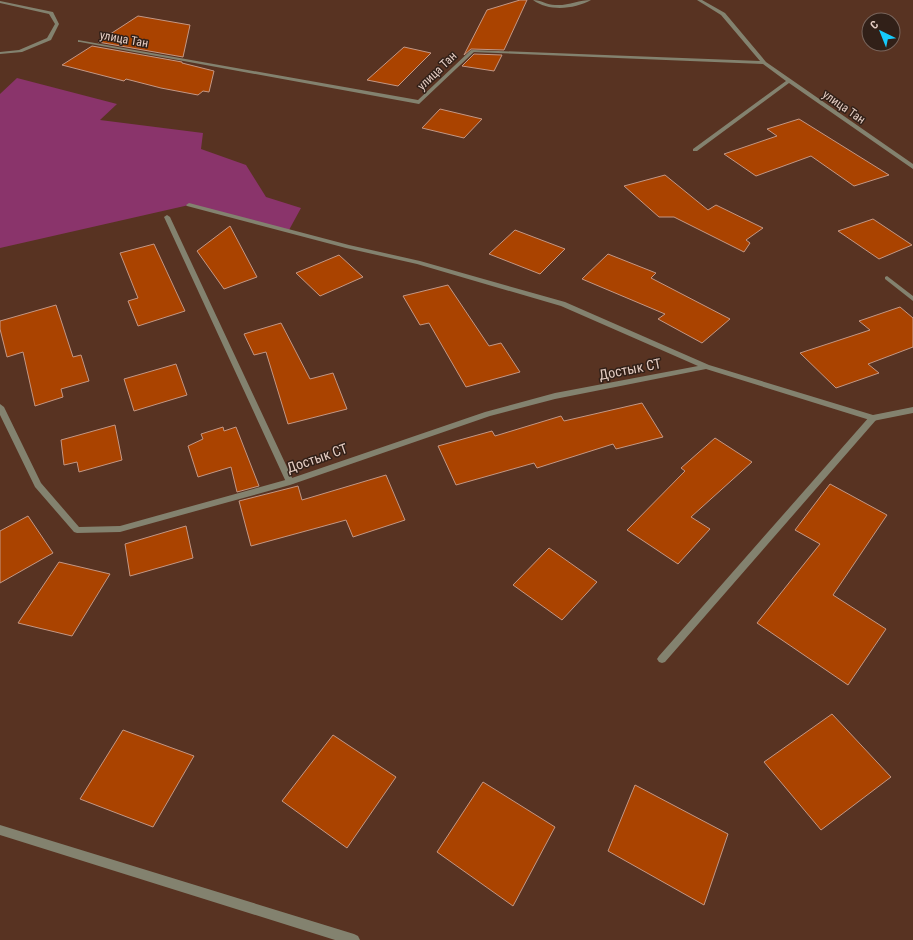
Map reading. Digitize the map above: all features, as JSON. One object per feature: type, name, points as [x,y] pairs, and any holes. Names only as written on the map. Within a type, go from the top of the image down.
[{"type":"street","points":[[535,0],[546,6],[563,7],[589,0]]},
{"type":"street","name":"улица Тан","points":[[699,0],[724,14],[764,63],[913,167]]},
{"type":"street","points":[[0,2],[51,13],[57,24],[49,39],[20,51],[0,53]]},
{"type":"street","name":"улица Тан","points":[[80,41],[419,102],[473,51],[764,63]]},
{"type":"street","points":[[695,150],[789,81]]},
{"type":"street","name":"Достык СТ","points":[[189,205],[348,248],[418,262],[563,304],[706,367],[873,418],[913,410]]},
{"type":"street","points":[[167,217],[290,482]]},
{"type":"street","points":[[887,278],[913,299]]},
{"type":"street","name":"Достык СТ","points":[[0,407],[38,485],[77,530],[120,529],[290,482],[488,414],[555,396],[706,367]]},
{"type":"street","points":[[662,659],[873,418]]},
{"type":"street","points":[[0,830],[354,940]]},
{"type":"shaded area","points":[[17,78],[117,104],[100,120],[203,133],[201,149],[246,165],[266,197],[301,208],[289,230],[189,205],[0,248],[0,94]]},
{"type":"building","points":[[520,0],[527,0],[504,50],[471,49],[464,55],[487,10]]},
{"type":"building","points":[[138,16],[190,25],[183,57],[98,42]]},
{"type":"building","points":[[92,46],[182,62],[214,71],[209,92],[203,91],[198,95],[126,79],[124,81],[62,65]]},
{"type":"building","points":[[404,47],[431,53],[398,86],[367,80]]},
{"type":"building","points":[[474,54],[502,55],[494,71],[462,66]]},
{"type":"building","points":[[440,109],[482,119],[464,138],[422,128]]},
{"type":"building","points":[[799,119],[889,175],[854,186],[811,156],[756,176],[724,154],[777,136],[767,129]]},
{"type":"building","points":[[665,175],[708,210],[716,205],[763,228],[746,240],[750,243],[744,252],[674,217],[659,217],[624,186]]},
{"type":"building","points":[[873,219],[912,245],[879,259],[838,231]]},
{"type":"building","points":[[230,226],[257,277],[224,289],[197,251]]},
{"type":"building","points":[[515,230],[565,249],[540,274],[489,254]]},
{"type":"building","points":[[154,244],[185,311],[138,326],[128,301],[138,298],[120,253]]},
{"type":"building","points":[[608,254],[656,273],[651,278],[730,319],[702,343],[658,319],[665,314],[582,279]]},
{"type":"building","points":[[339,255],[363,277],[320,296],[296,273]]},
{"type":"building","points":[[448,285],[489,346],[501,343],[520,372],[466,387],[429,323],[420,325],[403,296]]},
{"type":"building","points":[[56,305],[73,357],[81,355],[89,381],[61,389],[63,397],[35,406],[23,352],[7,357],[0,329],[0,321]]},
{"type":"building","points":[[900,307],[913,318],[913,347],[868,364],[879,373],[836,388],[800,353],[870,330],[859,321]]},
{"type":"building","points":[[281,323],[310,379],[333,373],[347,409],[288,424],[266,352],[254,355],[244,334]]},
{"type":"building","points":[[176,364],[187,395],[134,411],[124,379]]},
{"type":"building","points":[[642,403],[663,437],[616,449],[613,444],[537,468],[534,463],[456,485],[438,446],[492,431],[495,436],[561,416],[564,421]]},
{"type":"building","points":[[115,425],[122,460],[79,472],[77,462],[64,465],[61,440]]},
{"type":"building","points":[[223,427],[224,431],[236,427],[259,486],[237,492],[231,467],[198,477],[188,446],[203,439],[201,434]]},
{"type":"building","points":[[715,438],[752,462],[691,517],[710,529],[678,564],[627,530],[685,471],[681,468]]},
{"type":"building","points":[[386,475],[405,520],[353,537],[346,520],[251,546],[239,501],[298,486],[302,500]]},
{"type":"building","points":[[830,484],[887,515],[833,595],[886,629],[848,685],[757,623],[820,544],[795,530]]},
{"type":"building","points":[[28,516],[53,553],[0,583],[0,531]]},
{"type":"building","points":[[186,526],[193,558],[130,576],[125,544]]},
{"type":"building","points":[[549,548],[597,582],[562,620],[513,585]]},
{"type":"building","points":[[59,562],[110,574],[72,636],[18,623]]},
{"type":"building","points":[[832,714],[891,777],[821,830],[764,762]]},
{"type":"building","points":[[123,730],[194,756],[153,827],[80,799]]},
{"type":"building","points":[[333,735],[396,777],[347,848],[282,801]]},
{"type":"building","points":[[483,782],[555,827],[513,906],[437,852]]},
{"type":"building","points":[[635,785],[728,834],[704,905],[608,851]]}]
